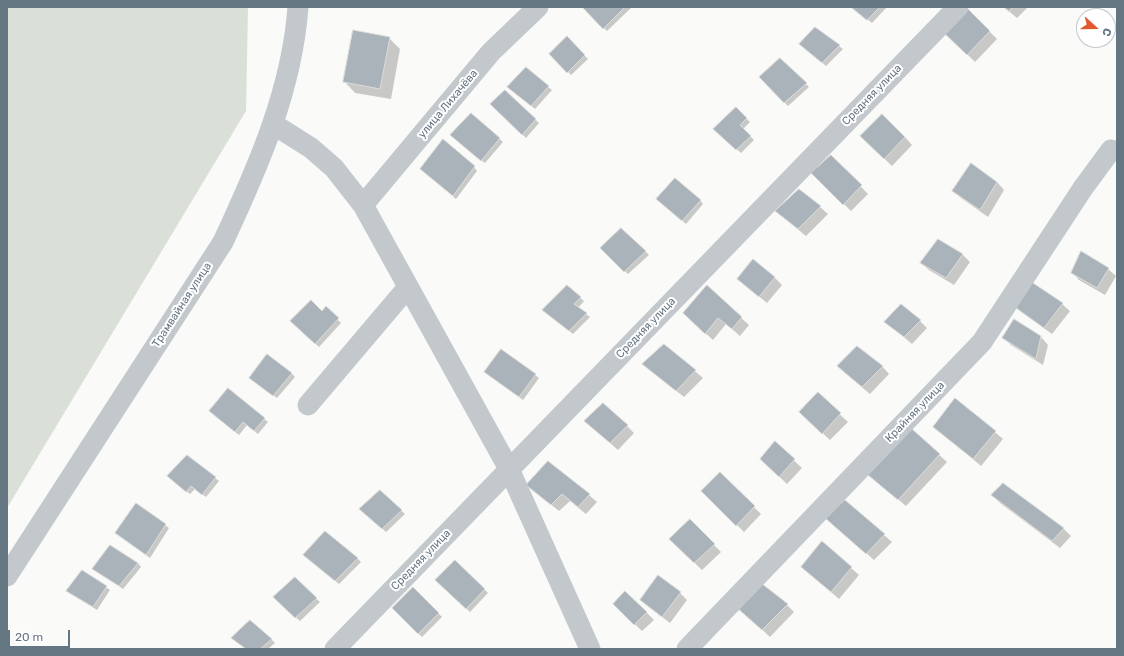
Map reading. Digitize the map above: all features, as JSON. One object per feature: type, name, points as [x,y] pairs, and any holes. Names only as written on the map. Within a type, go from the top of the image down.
[{"type":"street","name":"Трамвайная улица","points":[[7,576],[223,242],[248,189],[273,124],[287,78],[298,7]]},
{"type":"street","name":"Средняя улица","points":[[335,649],[958,7]]},
{"type":"street","name":"улица Лихачёва","points":[[363,205],[491,52],[536,8]]},
{"type":"street","points":[[273,124],[311,148],[334,168],[363,205],[509,469],[590,649]]},
{"type":"street","name":"Крайняя улица","points":[[687,649],[982,342],[1083,188],[1111,150]]},
{"type":"street","points":[[308,405],[408,287]]},
{"type":"shaded area","points":[[7,7],[248,7],[246,111],[7,508]]},
{"type":"building","points":[[625,7],[603,29],[583,8]]},
{"type":"building","points":[[851,7],[880,7],[867,20]]},
{"type":"building","points":[[1004,7],[1013,7],[1009,11]]},
{"type":"building","points":[[967,8],[990,31],[967,55],[942,31]]},
{"type":"building","points":[[815,27],[840,45],[822,63],[799,44]]},
{"type":"building","points":[[353,30],[390,37],[380,89],[343,82]]},
{"type":"building","points":[[567,36],[585,55],[567,73],[549,54]]},
{"type":"building","points":[[780,58],[807,83],[784,103],[759,77]]},
{"type":"building","points":[[526,67],[549,86],[531,106],[507,87]]},
{"type":"building","points":[[505,90],[536,119],[522,135],[490,104]]},
{"type":"building","points":[[736,107],[747,118],[740,125],[751,136],[736,150],[713,129]]},
{"type":"building","points":[[471,113],[500,138],[481,161],[450,135]]},
{"type":"building","points":[[882,114],[905,137],[884,159],[860,136]]},
{"type":"building","points":[[443,139],[475,166],[453,196],[420,169]]},
{"type":"building","points":[[831,155],[862,185],[843,205],[811,173]]},
{"type":"building","points":[[971,163],[997,182],[980,210],[952,191]]},
{"type":"building","points":[[675,178],[701,200],[682,221],[656,199]]},
{"type":"building","points":[[799,189],[821,206],[798,229],[775,211]]},
{"type":"building","points":[[621,228],[646,251],[624,272],[600,248]]},
{"type":"building","points":[[938,239],[963,254],[946,278],[920,263]]},
{"type":"building","points":[[1081,251],[1109,268],[1097,288],[1071,273]]},
{"type":"building","points":[[753,259],[775,277],[759,297],[737,279]]},
{"type":"building","points":[[1030,281],[1063,303],[1044,328],[1012,305]]},
{"type":"building","points":[[567,285],[581,297],[574,304],[587,313],[569,331],[542,310]]},
{"type":"building","points":[[707,285],[742,317],[732,329],[718,318],[705,334],[683,313]]},
{"type":"building","points":[[311,300],[322,311],[326,306],[339,318],[315,344],[290,321]]},
{"type":"building","points":[[901,304],[921,320],[904,337],[884,322]]},
{"type":"building","points":[[1014,319],[1041,336],[1036,359],[1002,338]]},
{"type":"building","points":[[664,344],[696,370],[676,391],[642,364]]},
{"type":"building","points":[[857,346],[883,366],[862,387],[837,366]]},
{"type":"building","points":[[501,349],[536,374],[519,397],[484,372]]},
{"type":"building","points":[[267,354],[292,373],[273,396],[249,378]]},
{"type":"building","points":[[228,388],[265,418],[254,431],[243,422],[235,432],[209,411]]},
{"type":"building","points":[[818,392],[841,413],[822,434],[799,412]]},
{"type":"building","points":[[955,398],[996,431],[973,459],[933,427]]},
{"type":"building","points":[[603,403],[628,425],[610,443],[584,421]]},
{"type":"building","points":[[912,429],[940,454],[898,500],[868,475]]},
{"type":"building","points":[[775,441],[795,459],[779,477],[760,459]]},
{"type":"building","points":[[187,455],[216,477],[202,495],[191,486],[186,492],[167,476]]},
{"type":"building","points":[[548,461],[590,494],[578,507],[562,494],[551,505],[526,485]]},
{"type":"building","points":[[720,472],[755,506],[736,526],[701,491]]},
{"type":"building","points":[[1003,483],[1064,528],[1052,541],[991,495]]},
{"type":"building","points":[[380,490],[402,510],[382,529],[359,509]]},
{"type":"building","points":[[845,500],[885,534],[866,554],[825,518]]},
{"type":"building","points":[[136,503],[166,524],[146,555],[115,533]]},
{"type":"building","points":[[690,519],[715,544],[694,563],[669,539]]},
{"type":"building","points":[[325,531],[358,558],[335,581],[303,555]]},
{"type":"building","points":[[822,541],[852,567],[831,592],[801,567]]},
{"type":"building","points":[[110,545],[138,563],[119,586],[92,569]]},
{"type":"building","points":[[455,560],[485,589],[466,609],[435,580]]},
{"type":"building","points":[[82,570],[107,586],[93,607],[66,591]]},
{"type":"building","points":[[658,575],[681,592],[662,617],[640,600]]},
{"type":"building","points":[[295,577],[317,598],[295,618],[273,597]]},
{"type":"building","points":[[761,583],[788,604],[762,630],[736,607]]},
{"type":"building","points":[[413,587],[439,613],[418,634],[392,608]]},
{"type":"building","points":[[625,591],[647,612],[634,625],[613,604]]},
{"type":"building","points":[[250,620],[272,639],[260,649],[246,649],[231,638]]}]
